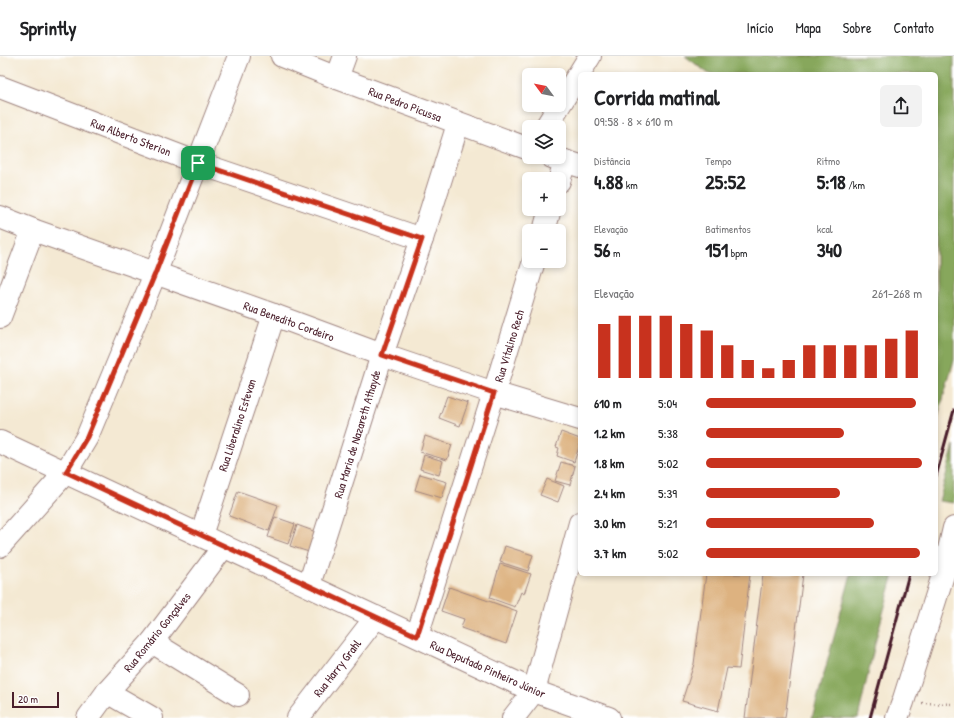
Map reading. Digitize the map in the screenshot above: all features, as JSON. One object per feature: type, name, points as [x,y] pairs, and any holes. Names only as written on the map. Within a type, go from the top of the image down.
[{"type":"street","points":[[0,546],[66,472],[87,437],[155,274],[239,56]]},
{"type":"street","name":"Rua Pedro Picussa","points":[[282,56],[458,124],[522,147]]},
{"type":"street","points":[[337,78],[345,56]]},
{"type":"street","points":[[579,72],[588,57]]},
{"type":"street","points":[[550,120],[578,74]]},
{"type":"street","name":"Rua Alberto Sterion","points":[[0,88],[198,163],[422,239]]},
{"type":"street","name":"Rua Maria de Nazareth Athayde","points":[[309,585],[382,355],[422,239],[458,124]]},
{"type":"street","name":"Rua Benedito Cordeiro","points":[[0,217],[382,355],[494,393],[578,418]]},
{"type":"street","points":[[0,317],[33,230]]},
{"type":"street","name":"Rua Vitalino Rech","points":[[417,636],[532,268]]},
{"type":"street","name":"Rua Liberalino Estevan","points":[[201,535],[274,315]]},
{"type":"street","name":"Rua Deputado Pinheiro Júnior","points":[[0,442],[534,690],[609,718]]},
{"type":"street","points":[[900,710],[943,575],[954,528]]},
{"type":"street","points":[[512,718],[534,690],[578,530]]},
{"type":"street","name":"Rua Romário Gonçalves","points":[[88,718],[107,692],[152,642],[224,546]]},
{"type":"street","name":"Rua Harry Grahl","points":[[298,718],[376,617]]},
{"type":"street","points":[[152,642],[238,695]]},
{"type":"street","points":[[107,692],[152,718]]},
{"type":"path","points":[[900,710],[954,704]]},
{"type":"green space","points":[[685,56],[954,56],[954,360],[938,417],[938,72],[706,72]]},
{"type":"green space","points":[[954,445],[954,503],[939,501]]},
{"type":"green space","points":[[850,576],[893,576],[877,635],[858,718],[812,718]]},
{"type":"building","points":[[447,396],[468,403],[460,426],[439,418]]},
{"type":"building","points":[[561,432],[578,438],[578,450],[574,462],[557,456],[559,448],[556,447]]},
{"type":"building","points":[[425,436],[452,445],[447,460],[420,452]]},
{"type":"building","points":[[424,455],[443,461],[439,475],[420,469]]},
{"type":"building","points":[[561,462],[575,466],[570,485],[555,481]]},
{"type":"building","points":[[420,474],[447,482],[442,498],[415,490]]},
{"type":"building","points":[[547,479],[564,486],[558,502],[540,495]]},
{"type":"building","points":[[238,491],[278,505],[269,531],[229,516]]},
{"type":"building","points":[[275,517],[295,524],[288,544],[268,537]]},
{"type":"building","points":[[297,525],[316,532],[309,552],[290,546]]},
{"type":"building","points":[[505,546],[533,555],[528,571],[500,562]]},
{"type":"building","points":[[500,564],[531,574],[524,594],[521,592],[515,607],[490,598]]},
{"type":"building","points":[[706,576],[750,576],[739,669],[727,668],[718,711],[682,701],[694,664]]},
{"type":"building","points":[[763,576],[803,576],[785,718],[745,718]]},
{"type":"building","points":[[449,587],[517,611],[506,644],[461,628],[464,619],[441,611]]},
{"type":"railway","points":[[938,469],[954,410]]},
{"type":"railway","points":[[870,718],[908,576]]},
{"type":"route","points":[[198,163],[422,239],[382,355],[494,393],[417,636],[66,472],[87,437],[107,391],[155,274],[198,163]]}]
